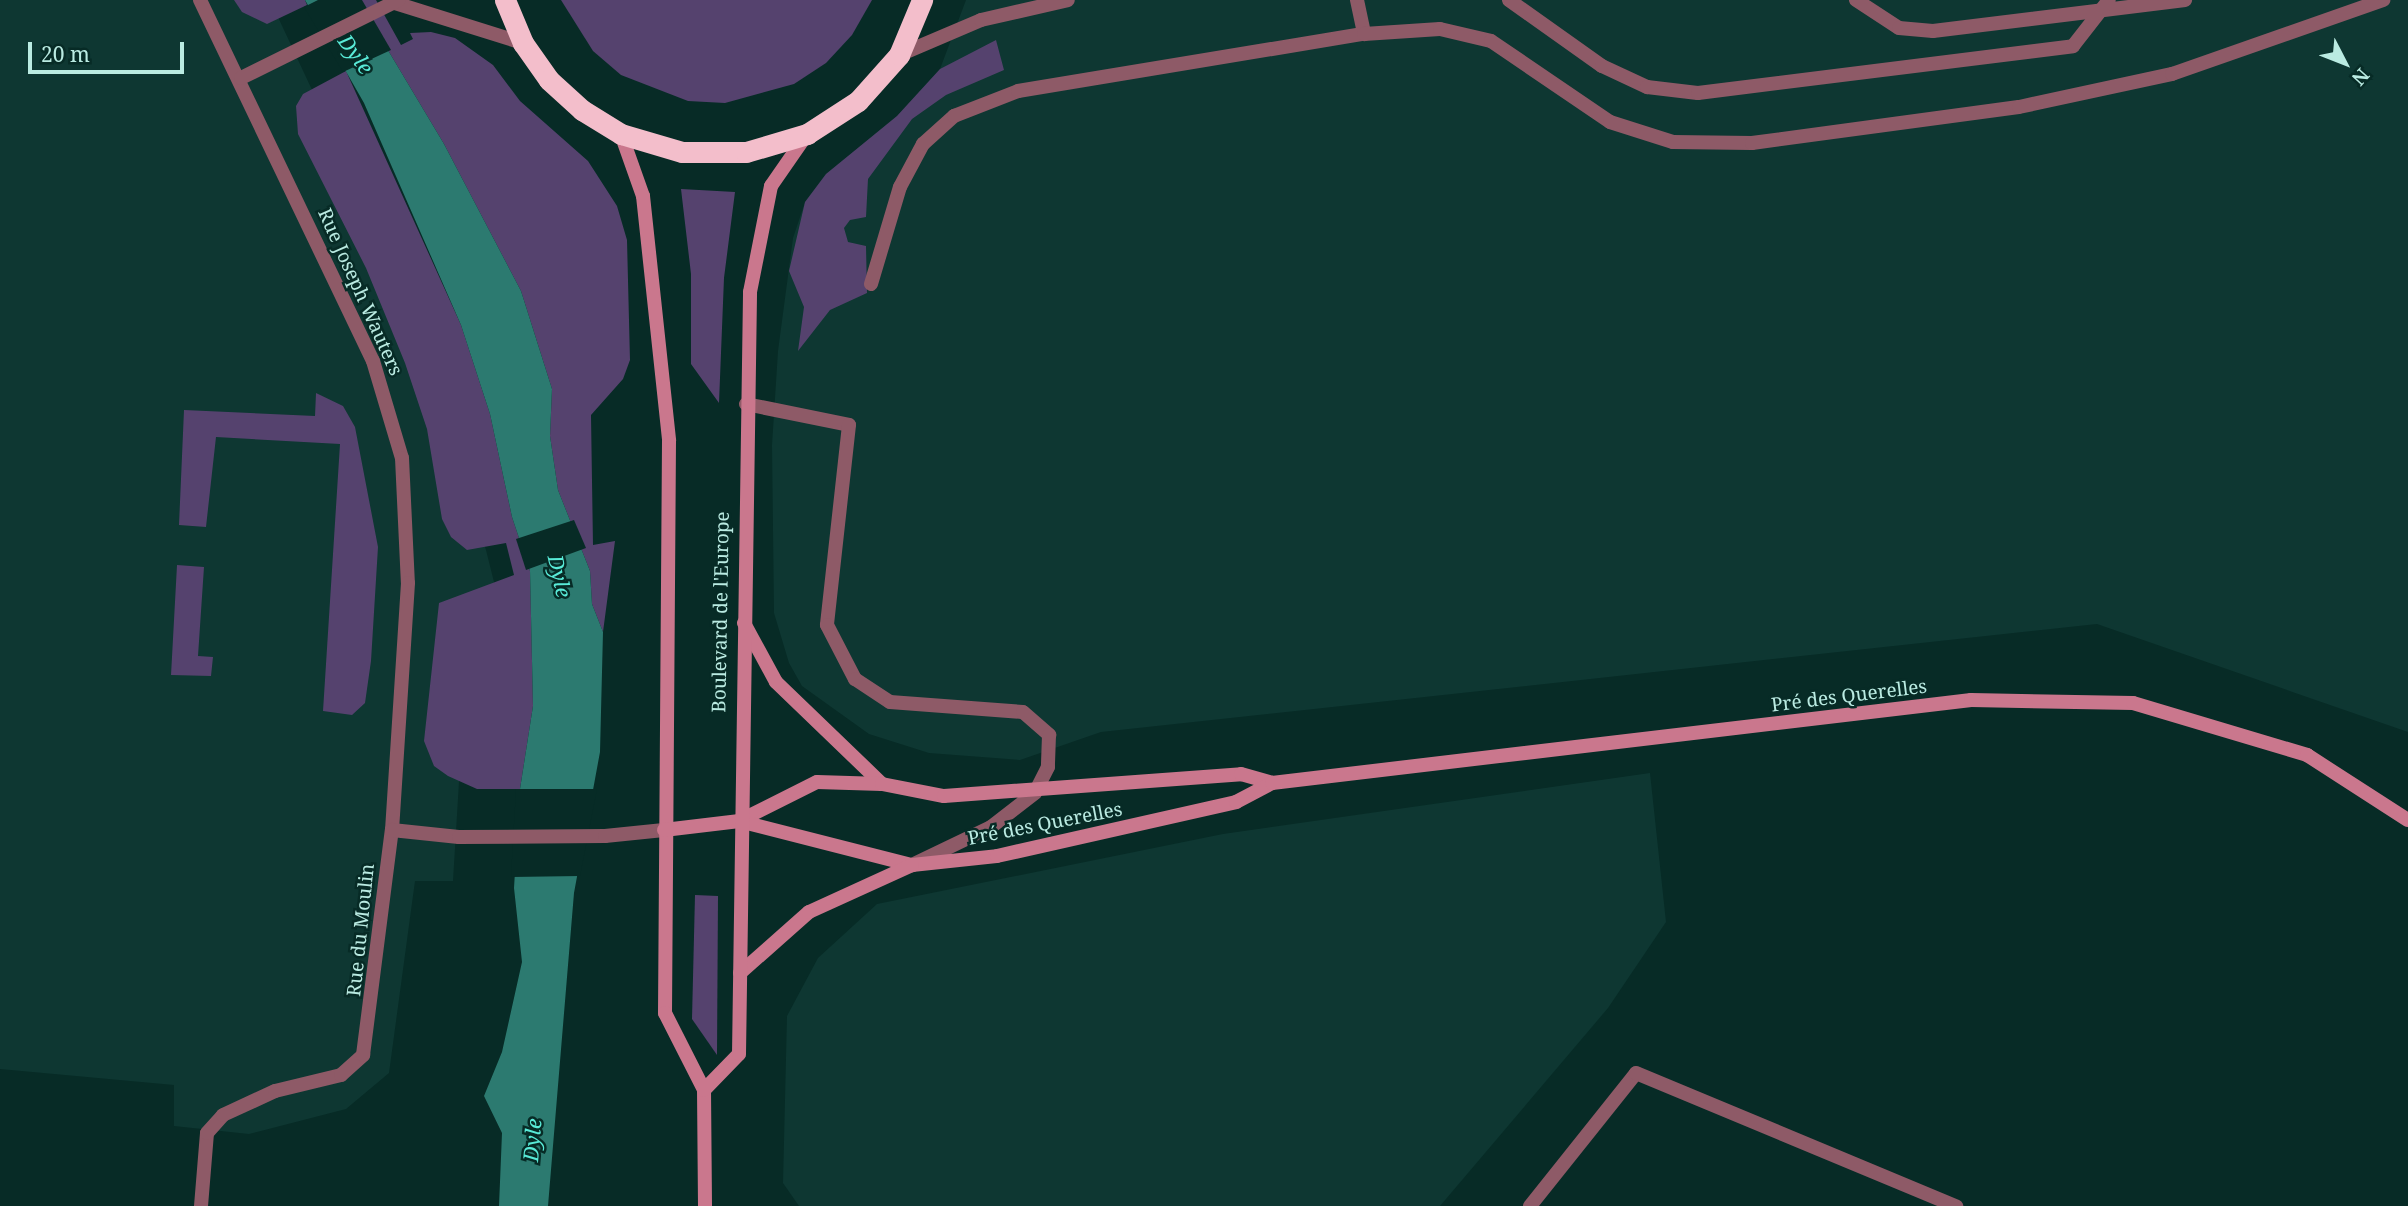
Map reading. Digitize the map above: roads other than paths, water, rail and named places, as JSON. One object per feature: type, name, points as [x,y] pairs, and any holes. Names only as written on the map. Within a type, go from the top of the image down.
[{"type":"highway","name":"Boulevard de l'Europe","points":[[505,0],[523,43],[565,95],[621,134],[682,152],[746,152],[807,134],[858,101],[900,55],[922,0]]},
{"type":"street","name":"Rue Joseph Wauters","points":[[200,0],[241,78],[373,360],[402,458],[408,583],[392,830]]},
{"type":"street","points":[[900,55],[981,20],[1068,0]]},
{"type":"street","points":[[1357,0],[1364,34]]},
{"type":"street","points":[[1510,0],[1602,66],[1647,87],[1698,93],[2073,46],[2109,0]]},
{"type":"street","points":[[1856,0],[1899,28],[1933,31],[2185,0]]},
{"type":"street","points":[[871,284],[900,187],[923,144],[954,116],[1018,91],[1364,34],[1440,29],[1491,41],[1610,121],[1673,142],[1752,143],[2019,107],[2172,74],[2383,0]]},
{"type":"street","points":[[241,78],[397,2],[523,43]]},
{"type":"street","points":[[621,134],[643,196],[669,441],[664,830],[665,1013],[704,1090],[705,1206]]},
{"type":"street","name":"Boulevard de l'Europe","points":[[704,1090],[739,1054],[739,821],[750,292],[771,186],[807,134]]},
{"type":"street","points":[[740,972],[809,912],[990,827],[1035,793],[1048,767],[1049,735],[1023,712],[890,702],[855,679],[827,625],[849,425],[746,404]]},
{"type":"street","points":[[744,621],[776,682],[882,784]]},
{"type":"street","name":"Pré des Querelles","points":[[664,830],[739,821],[912,865],[997,856],[1237,802],[1272,783],[1971,700],[2133,703],[2307,755],[2408,820]]},
{"type":"street","name":"Pré des Querelles","points":[[739,821],[802,786],[882,784],[944,796],[1035,793],[1241,774],[1272,783]]},
{"type":"street","points":[[392,830],[459,837],[605,836],[664,830]]},
{"type":"street","name":"Rue du Moulin","points":[[201,1206],[207,1133],[223,1115],[275,1091],[341,1075],[363,1055],[392,830]]},
{"type":"street","points":[[1530,1206],[1636,1073],[1956,1206]]},
{"type":"water","name":"Dyle","points":[[305,0],[358,0],[444,144],[521,291],[552,389],[550,436],[558,490],[590,571],[592,604],[603,632],[600,752],[574,893],[548,1206],[499,1206],[502,1133],[484,1096],[502,1052],[522,962],[514,888],[520,789],[533,706],[530,571],[512,517],[490,414],[461,325],[364,103]]}]
